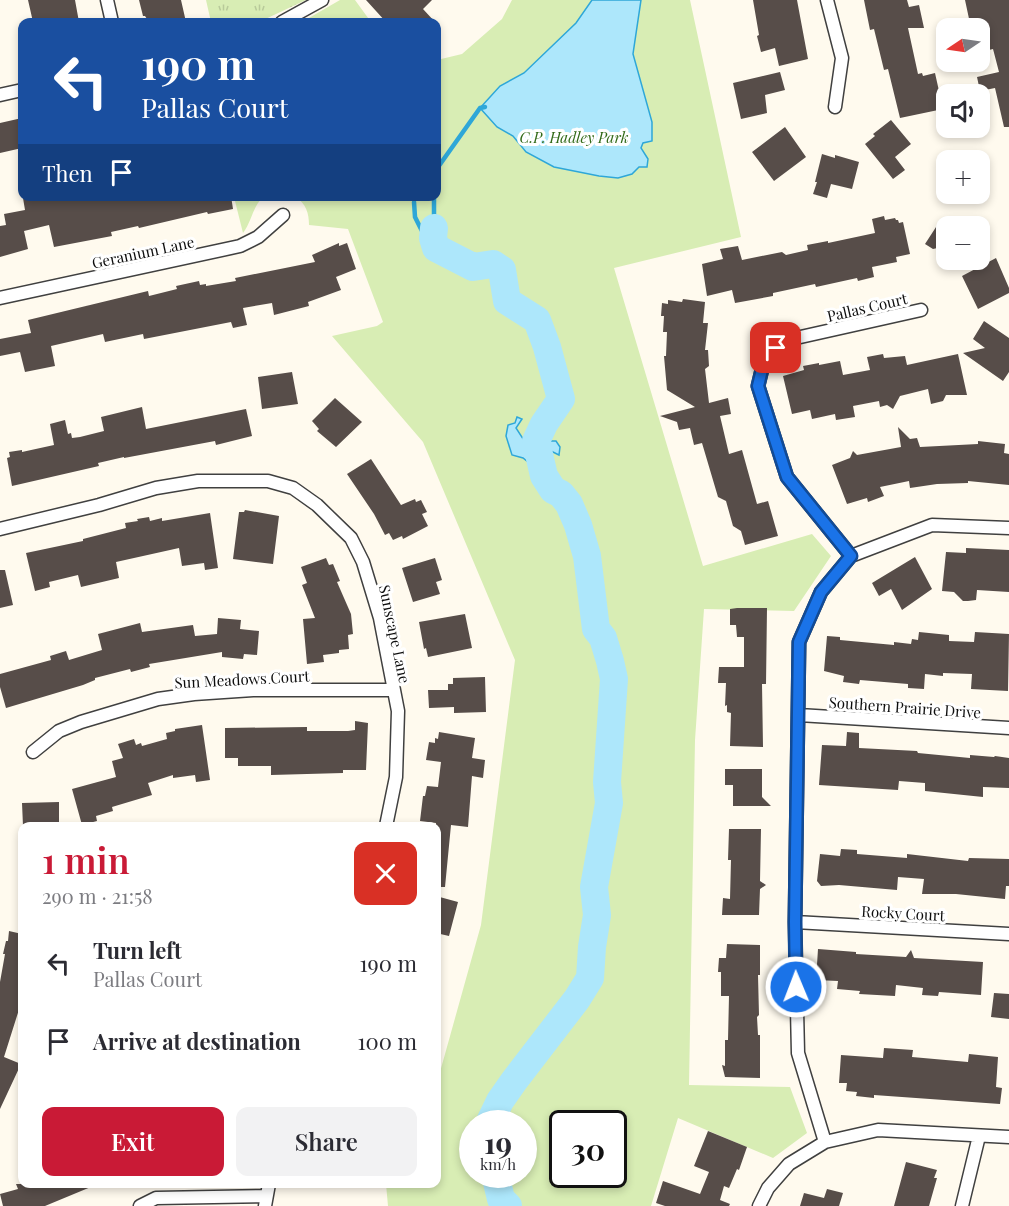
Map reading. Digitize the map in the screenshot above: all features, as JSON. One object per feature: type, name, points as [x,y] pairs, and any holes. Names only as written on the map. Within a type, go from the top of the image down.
[{"type":"street","points":[[107,0],[111,18]]},
{"type":"street","points":[[289,18],[322,0]]},
{"type":"street","points":[[827,0],[842,58],[835,107]]},
{"type":"street","points":[[0,95],[18,91]]},
{"type":"street","name":"Geranium Lane","points":[[0,298],[240,246],[258,237],[283,215]]},
{"type":"street","name":"Pallas Court","points":[[851,556],[787,477],[758,386],[765,357],[787,340],[921,310]]},
{"type":"street","name":"Sunscape Lane","points":[[0,529],[156,488],[198,481],[268,481],[293,488],[317,505],[351,538],[363,561],[380,618],[392,690],[398,711],[396,777],[387,822]]},
{"type":"street","points":[[825,1142],[798,1053],[795,922],[799,642],[821,592],[851,556],[932,525],[1009,528]]},
{"type":"street","name":"Sun Meadows Court","points":[[33,752],[59,731],[158,699],[253,690],[392,690]]},
{"type":"street","name":"Southern Prairie Drive","points":[[799,716],[1009,728]]},
{"type":"street","name":"Rocky Court","points":[[795,922],[1009,934]]},
{"type":"street","points":[[759,1206],[768,1188],[789,1164],[825,1142],[878,1130],[1009,1137]]},
{"type":"street","points":[[962,1206],[979,1136]]},
{"type":"street","points":[[140,1206],[156,1198],[265,1201]]},
{"type":"green space","points":[[206,0],[306,0],[268,18],[210,18]]},
{"type":"green space","points":[[340,0],[355,0],[368,18],[309,18]]},
{"type":"green space","name":"C.P. Hadley Park","points":[[512,0],[690,0],[741,237],[614,268],[703,566],[812,534],[831,556],[794,611],[704,609],[695,740],[689,1085],[790,1087],[807,1133],[773,1158],[678,1118],[651,1206],[388,1206],[386,1188],[441,1188],[441,1068],[481,925],[515,660],[423,442],[332,336],[377,326],[383,322],[348,229],[309,225],[306,209],[300,201],[441,201],[441,59],[462,54],[502,19]]},
{"type":"green space","points":[[235,201],[260,201],[256,206],[243,233]]},
{"type":"water","points":[[592,0],[641,0],[633,54],[652,122],[652,141],[643,143],[641,148],[648,159],[647,167],[639,167],[632,174],[618,178],[554,167],[526,152],[513,136],[497,127],[480,108],[500,86],[524,73],[576,23]]},
{"type":"water","points":[[517,417],[522,419],[516,428],[525,442],[532,440],[536,426],[543,420],[540,437],[544,441],[556,441],[560,447],[559,455],[545,448],[540,464],[533,466],[523,458],[512,455],[506,436],[508,425],[515,423]]},
{"type":"building","points":[[28,0],[75,0],[78,18],[32,18]]},
{"type":"building","points":[[139,0],[181,0],[185,18],[146,18],[143,16]]},
{"type":"building","points":[[366,0],[432,0],[423,9],[431,18],[382,18]]},
{"type":"building","points":[[753,0],[797,0],[808,59],[779,66],[775,48],[761,52]]},
{"type":"building","points":[[864,0],[907,0],[909,7],[919,5],[924,28],[908,28],[918,74],[922,73],[923,76],[935,73],[937,84],[936,110],[900,118],[888,69],[884,70],[874,29],[870,30]]},
{"type":"building","points":[[965,0],[1009,0],[1009,127],[1004,127],[995,88],[990,89],[990,84],[978,84],[977,77],[999,72],[993,49],[990,50],[990,18],[969,18]]},
{"type":"building","points":[[780,72],[785,90],[765,95],[767,113],[741,119],[733,83]]},
{"type":"building","points":[[18,119],[18,149],[0,153],[0,123]]},
{"type":"building","points":[[891,120],[911,144],[895,157],[905,170],[893,179],[865,144],[875,136],[873,134]]},
{"type":"building","points":[[785,127],[806,157],[774,181],[752,152]]},
{"type":"building","points":[[822,154],[859,162],[852,189],[831,184],[827,198],[813,194]]},
{"type":"building","points":[[24,201],[232,201],[233,209],[208,214],[207,212],[139,228],[138,226],[111,232],[112,236],[54,247],[49,225],[24,231],[28,249],[0,257],[0,226],[6,225],[4,214],[25,210]]},
{"type":"building","points":[[884,216],[885,220],[895,218],[899,223],[903,222],[910,254],[896,257],[897,262],[872,267],[874,277],[858,281],[857,278],[816,287],[815,284],[773,293],[773,296],[735,303],[732,290],[707,296],[702,264],[723,259],[720,249],[738,246],[742,260],[782,252],[786,255],[808,250],[807,245],[875,233],[872,219]]},
{"type":"building","points":[[936,227],[936,248],[925,244]]},
{"type":"building","points":[[339,243],[339,246],[347,243],[356,269],[336,277],[341,290],[308,302],[309,306],[274,315],[272,303],[243,308],[247,325],[233,328],[231,322],[144,339],[143,334],[105,342],[103,334],[51,346],[55,366],[25,372],[20,352],[0,356],[0,339],[31,333],[28,320],[148,291],[149,296],[177,289],[176,286],[199,281],[200,285],[206,284],[206,286],[236,281],[235,278],[315,262],[312,255]]},
{"type":"building","points":[[996,258],[1009,293],[978,309],[962,276],[973,270],[990,270],[990,261]]},
{"type":"building","points":[[683,299],[705,302],[703,323],[708,323],[705,350],[708,350],[709,366],[705,369],[709,403],[728,398],[731,414],[720,416],[729,454],[742,450],[757,504],[768,501],[778,536],[745,545],[741,531],[733,526],[726,501],[718,497],[702,443],[694,445],[690,428],[679,430],[677,422],[660,416],[695,407],[667,390],[664,356],[666,356],[667,332],[663,332],[662,303],[668,304],[668,300],[682,302]]},
{"type":"building","points":[[984,321],[1009,338],[1009,372],[1003,381],[963,353],[985,348],[973,339]]},
{"type":"building","points":[[883,354],[884,358],[905,356],[907,365],[958,354],[967,395],[946,395],[943,401],[931,404],[928,389],[900,396],[893,409],[887,405],[880,407],[879,401],[853,406],[855,417],[836,420],[835,414],[812,419],[810,410],[792,414],[783,376],[804,370],[803,366],[840,361],[843,375],[870,370],[867,357]]},
{"type":"building","points":[[292,372],[298,404],[262,409],[258,377]]},
{"type":"building","points":[[335,398],[362,422],[336,447],[317,431],[319,429],[312,421]]},
{"type":"building","points":[[142,407],[146,429],[246,409],[252,436],[216,445],[215,441],[124,457],[98,463],[99,466],[12,486],[7,458],[10,457],[9,452],[22,450],[22,452],[54,445],[50,424],[65,420],[68,434],[71,433],[72,438],[80,437],[104,431],[101,417]]},
{"type":"building","points":[[898,427],[910,439],[917,438],[920,447],[978,444],[978,441],[1005,444],[1004,453],[1009,454],[1009,485],[968,481],[968,483],[910,488],[909,481],[880,487],[884,496],[868,502],[867,498],[847,504],[832,465],[850,458],[853,451],[857,455],[901,447]]},
{"type":"building","points":[[371,459],[401,505],[415,499],[416,502],[421,500],[427,512],[422,514],[428,526],[403,539],[402,536],[393,540],[389,533],[385,535],[347,474]]},
{"type":"building","points":[[245,510],[279,516],[273,564],[233,559],[239,512]]},
{"type":"building","points":[[210,513],[218,568],[205,570],[204,563],[182,566],[179,548],[116,562],[119,578],[81,587],[78,575],[49,582],[50,587],[35,591],[26,553],[83,541],[83,539],[126,528],[125,523],[138,521],[137,519],[149,517],[150,521],[162,518],[162,521]]},
{"type":"building","points":[[966,548],[1009,550],[1009,592],[977,590],[976,600],[963,601],[954,592],[942,591],[946,552],[966,553]]},
{"type":"building","points":[[915,557],[932,589],[902,610],[891,589],[879,596],[872,583]]},
{"type":"building","points":[[326,558],[329,565],[333,564],[340,581],[337,582],[351,614],[353,634],[348,635],[349,649],[323,655],[324,662],[307,664],[303,619],[315,618],[302,585],[307,583],[301,567]]},
{"type":"building","points":[[435,558],[442,580],[436,582],[440,594],[413,602],[402,568]]},
{"type":"building","points":[[0,570],[5,570],[13,605],[0,608]]},
{"type":"building","points":[[767,608],[766,684],[762,684],[763,747],[730,746],[731,713],[727,712],[727,705],[725,706],[726,683],[718,683],[719,667],[744,667],[744,637],[737,637],[736,625],[730,625],[730,609]]},
{"type":"building","points":[[465,614],[472,648],[428,657],[426,648],[424,649],[419,622]]},
{"type":"building","points":[[218,618],[241,620],[240,629],[259,631],[257,655],[244,654],[243,659],[222,657],[222,652],[149,664],[150,667],[131,672],[130,669],[95,678],[83,685],[6,708],[0,687],[0,674],[51,660],[50,656],[66,651],[69,660],[102,650],[98,634],[140,623],[142,632],[193,625],[195,636],[217,634]]},
{"type":"building","points":[[919,632],[949,635],[949,641],[974,642],[975,632],[1009,634],[1008,691],[971,689],[972,674],[943,673],[943,676],[925,674],[924,689],[908,688],[908,684],[860,680],[859,684],[843,682],[844,676],[824,671],[827,636],[840,637],[840,640],[894,645],[894,642],[911,644],[912,639],[918,640]]},
{"type":"building","points":[[485,677],[486,712],[454,713],[454,707],[429,708],[428,690],[448,690],[448,684],[453,684],[453,678]]},
{"type":"building","points":[[355,721],[368,723],[366,770],[271,775],[271,766],[238,766],[238,758],[225,758],[225,728],[307,727],[307,731],[348,731],[355,730]]},
{"type":"building","points":[[202,725],[210,780],[196,782],[195,775],[173,778],[173,775],[148,783],[152,795],[112,807],[113,811],[96,816],[97,821],[81,822],[72,789],[116,777],[112,761],[123,758],[118,744],[134,739],[136,745],[141,743],[142,746],[167,739],[166,733],[175,731],[175,729]]},
{"type":"building","points":[[439,732],[475,738],[472,758],[485,760],[483,778],[472,776],[468,827],[451,825],[445,887],[441,887],[441,822],[420,821],[423,796],[425,796],[427,786],[438,787],[441,762],[426,760],[429,742],[435,743],[435,738],[438,739]]},
{"type":"building","points":[[847,732],[859,733],[859,748],[917,751],[918,753],[970,758],[970,755],[1009,758],[1009,788],[983,787],[983,797],[925,791],[925,783],[899,781],[898,790],[819,785],[822,745],[846,746]]},
{"type":"building","points":[[725,769],[762,769],[762,797],[771,806],[733,806],[733,785],[725,785]]},
{"type":"building","points":[[59,802],[59,822],[23,822],[22,803]]},
{"type":"building","points":[[729,829],[761,829],[760,881],[766,885],[760,889],[759,915],[722,915],[723,898],[730,899]]},
{"type":"building","points":[[841,849],[857,850],[857,854],[907,858],[907,854],[968,861],[969,858],[1009,859],[1009,886],[1006,886],[1005,899],[956,894],[922,894],[924,879],[898,877],[897,890],[839,885],[821,886],[817,881],[820,854],[840,856]]},
{"type":"building","points":[[441,897],[458,902],[449,936],[441,934]]},
{"type":"building","points":[[9,931],[18,933],[18,1013],[4,1057],[18,1063],[18,1070],[0,1109],[0,982],[5,954],[3,954],[6,941],[8,941]]},
{"type":"building","points":[[727,944],[760,945],[759,1015],[757,1017],[758,1035],[760,1035],[760,1078],[725,1077],[722,1065],[725,1066],[725,1040],[728,1040],[729,996],[721,996],[721,972],[718,972],[719,958],[726,958]]},
{"type":"building","points":[[818,949],[906,957],[911,950],[914,958],[983,962],[981,995],[939,992],[938,996],[922,995],[923,988],[896,985],[895,996],[859,994],[860,991],[837,989],[838,981],[816,980]]},
{"type":"building","points":[[994,993],[1009,994],[1009,1019],[991,1017]]},
{"type":"building","points":[[884,1048],[913,1050],[912,1057],[968,1062],[969,1054],[998,1057],[996,1087],[1002,1088],[1000,1104],[874,1095],[874,1098],[856,1096],[857,1092],[846,1091],[847,1083],[839,1083],[841,1055],[883,1058]]},
{"type":"building","points":[[708,1131],[747,1147],[739,1170],[737,1169],[729,1188],[724,1186],[720,1200],[730,1204],[729,1206],[665,1206],[656,1203],[663,1181],[700,1194],[709,1172],[694,1166]]},
{"type":"building","points":[[906,1162],[937,1170],[929,1206],[894,1206]]},
{"type":"building","points":[[16,1184],[18,1188],[88,1188],[45,1206],[3,1206],[0,1194],[18,1189]]},
{"type":"building","points":[[827,1189],[843,1193],[839,1206],[800,1206],[804,1193],[824,1198]]},
{"type":"waterway","points":[[441,163],[480,108],[485,107]]},
{"type":"waterway","points":[[434,201],[434,228]]},
{"type":"waterway","points":[[414,202],[415,217],[423,233],[433,238]]},
{"type":"waterway","points":[[434,228],[433,238],[436,248],[473,267],[493,264],[502,270],[507,301],[537,320],[561,399],[544,424],[536,441],[544,476],[553,490],[561,494],[569,504],[578,525],[587,556],[596,629],[603,638],[614,679],[607,782],[609,803],[594,887],[597,915],[590,978],[577,999],[514,1081],[496,1110]]},
{"type":"waterway","points":[[498,1188],[501,1199],[508,1206]]},
{"type":"route","points":[[776,348],[765,357],[758,386],[787,477],[851,556],[821,592],[799,642],[796,987]]}]
